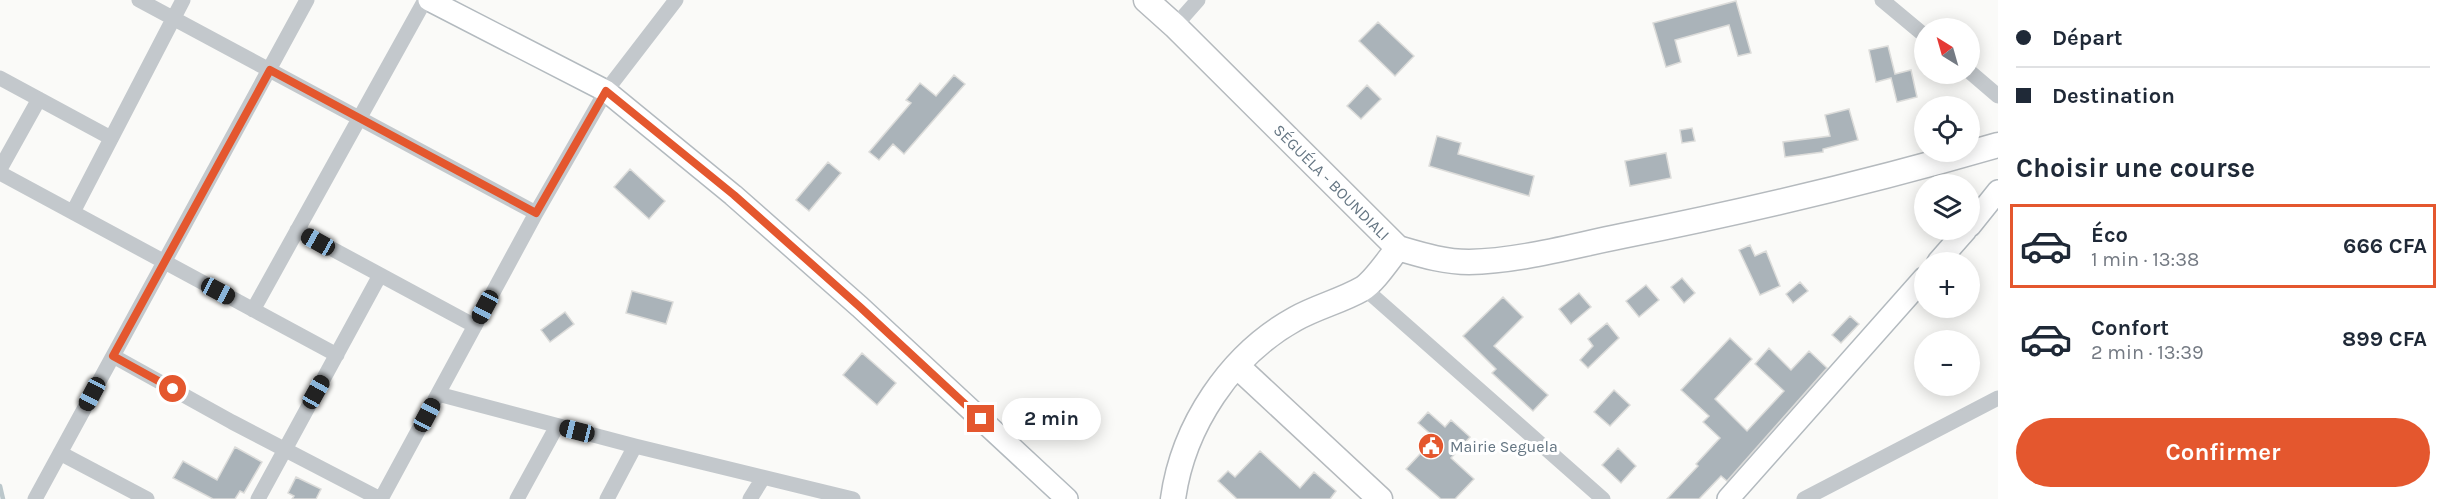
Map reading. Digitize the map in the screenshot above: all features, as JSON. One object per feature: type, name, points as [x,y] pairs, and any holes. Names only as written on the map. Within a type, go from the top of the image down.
[{"type":"main road","points":[[427,0],[606,91],[734,195],[1067,499]]},
{"type":"main road","name":"SÉGUÉLA - BOUNDIALI","points":[[1146,0],[1175,26],[1398,248],[1364,288],[1294,319],[1263,342],[1237,366],[1218,388],[1196,424],[1181,462],[1174,498]]},
{"type":"main road","points":[[1398,248],[1436,260],[1469,262],[1513,258],[1695,222],[1903,172],[1998,145]]},
{"type":"main road","points":[[1980,214],[1998,191]]},
{"type":"main road","points":[[1947,252],[1957,240]]},
{"type":"main road","points":[[1728,499],[1914,289]]},
{"type":"main road","points":[[1237,366],[1380,499]]},
{"type":"street","points":[[139,0],[536,213]]},
{"type":"street","points":[[73,212],[183,0]]},
{"type":"street","points":[[35,499],[307,0]]},
{"type":"street","points":[[253,310],[358,118],[427,0]]},
{"type":"street","points":[[1175,26],[1198,0]]},
{"type":"street","points":[[1882,0],[1914,27]]},
{"type":"street","points":[[113,356],[232,422],[381,499],[536,213],[606,91],[667,3]]},
{"type":"street","points":[[0,78],[111,138]]},
{"type":"street","points":[[1980,81],[1998,96]]},
{"type":"street","points":[[39,99],[0,171],[337,355]]},
{"type":"street","points":[[297,230],[475,326]]},
{"type":"street","points":[[258,499],[380,275]]},
{"type":"street","points":[[1364,288],[1603,499]]},
{"type":"street","points":[[438,394],[635,446],[853,499]]},
{"type":"street","points":[[1804,499],[1998,398]]},
{"type":"street","points":[[517,499],[557,426]]},
{"type":"street","points":[[607,499],[635,446]]},
{"type":"street","points":[[60,453],[147,499]]},
{"type":"street","points":[[750,499],[763,478]]},
{"type":"building","points":[[1736,1],[1751,53],[1738,56],[1729,25],[1675,40],[1681,62],[1666,67],[1653,23]]},
{"type":"building","points":[[1378,22],[1414,56],[1395,76],[1359,41]]},
{"type":"building","points":[[1888,46],[1895,74],[1911,70],[1917,96],[1897,102],[1891,78],[1876,82],[1869,50]]},
{"type":"building","points":[[954,75],[965,84],[904,154],[893,144],[879,160],[869,152],[911,103],[906,100],[920,83],[936,96]]},
{"type":"building","points":[[1367,85],[1381,99],[1361,119],[1347,106]]},
{"type":"building","points":[[1849,109],[1858,140],[1823,149],[1823,152],[1785,157],[1783,142],[1830,136],[1825,115]]},
{"type":"building","points":[[1692,128],[1695,141],[1682,143],[1680,130]]},
{"type":"building","points":[[1437,136],[1461,143],[1458,154],[1534,176],[1529,196],[1429,166]]},
{"type":"building","points":[[1666,153],[1671,178],[1630,186],[1625,161]]},
{"type":"building","points":[[828,162],[841,173],[809,211],[796,200]]},
{"type":"building","points":[[630,169],[665,201],[649,219],[614,187]]},
{"type":"building","points":[[1750,245],[1755,256],[1766,251],[1780,286],[1760,295],[1739,250]]},
{"type":"building","points":[[1682,278],[1695,293],[1684,303],[1671,287]]},
{"type":"building","points":[[1800,282],[1808,291],[1793,303],[1786,294]]},
{"type":"building","points":[[1646,285],[1659,300],[1639,317],[1626,301]]},
{"type":"building","points":[[632,291],[673,302],[666,324],[626,313]]},
{"type":"building","points":[[1579,293],[1591,307],[1571,324],[1559,309]]},
{"type":"building","points":[[1503,297],[1523,317],[1494,346],[1548,395],[1533,411],[1492,373],[1496,369],[1463,336]]},
{"type":"building","points":[[565,312],[574,324],[550,342],[541,330]]},
{"type":"building","points":[[1850,316],[1859,324],[1841,343],[1832,335]]},
{"type":"building","points":[[1607,323],[1619,338],[1588,368],[1580,360],[1593,346],[1588,339]]},
{"type":"building","points":[[1730,338],[1752,359],[1715,399],[1747,431],[1784,391],[1755,364],[1769,348],[1791,370],[1809,351],[1827,368],[1727,481],[1721,476],[1699,499],[1667,499],[1720,438],[1703,422],[1709,416],[1681,390]]},
{"type":"building","points":[[862,353],[896,383],[877,405],[843,375]]},
{"type":"building","points":[[1614,390],[1630,405],[1610,426],[1594,412]]},
{"type":"building","points":[[1428,412],[1445,427],[1451,420],[1470,437],[1451,458],[1474,479],[1455,499],[1441,499],[1406,469],[1435,438],[1418,423]]},
{"type":"building","points":[[235,447],[262,462],[244,493],[240,491],[235,499],[213,499],[173,478],[183,461],[217,480]]},
{"type":"building","points":[[1618,448],[1636,466],[1621,483],[1602,465]]},
{"type":"building","points":[[1260,451],[1300,488],[1314,472],[1336,491],[1330,499],[1237,499],[1218,481],[1228,471],[1235,477]]},
{"type":"building","points":[[296,477],[321,489],[316,499],[292,499],[294,496],[288,493]]},
{"type":"waterway","points":[[0,486],[3,499]]},
{"type":"place","name":"Mairie Seguela","points":[[1431,446]]},
{"type":"route","points":[[173,389],[113,356],[270,70],[536,213],[606,91],[734,195],[981,419]]}]
